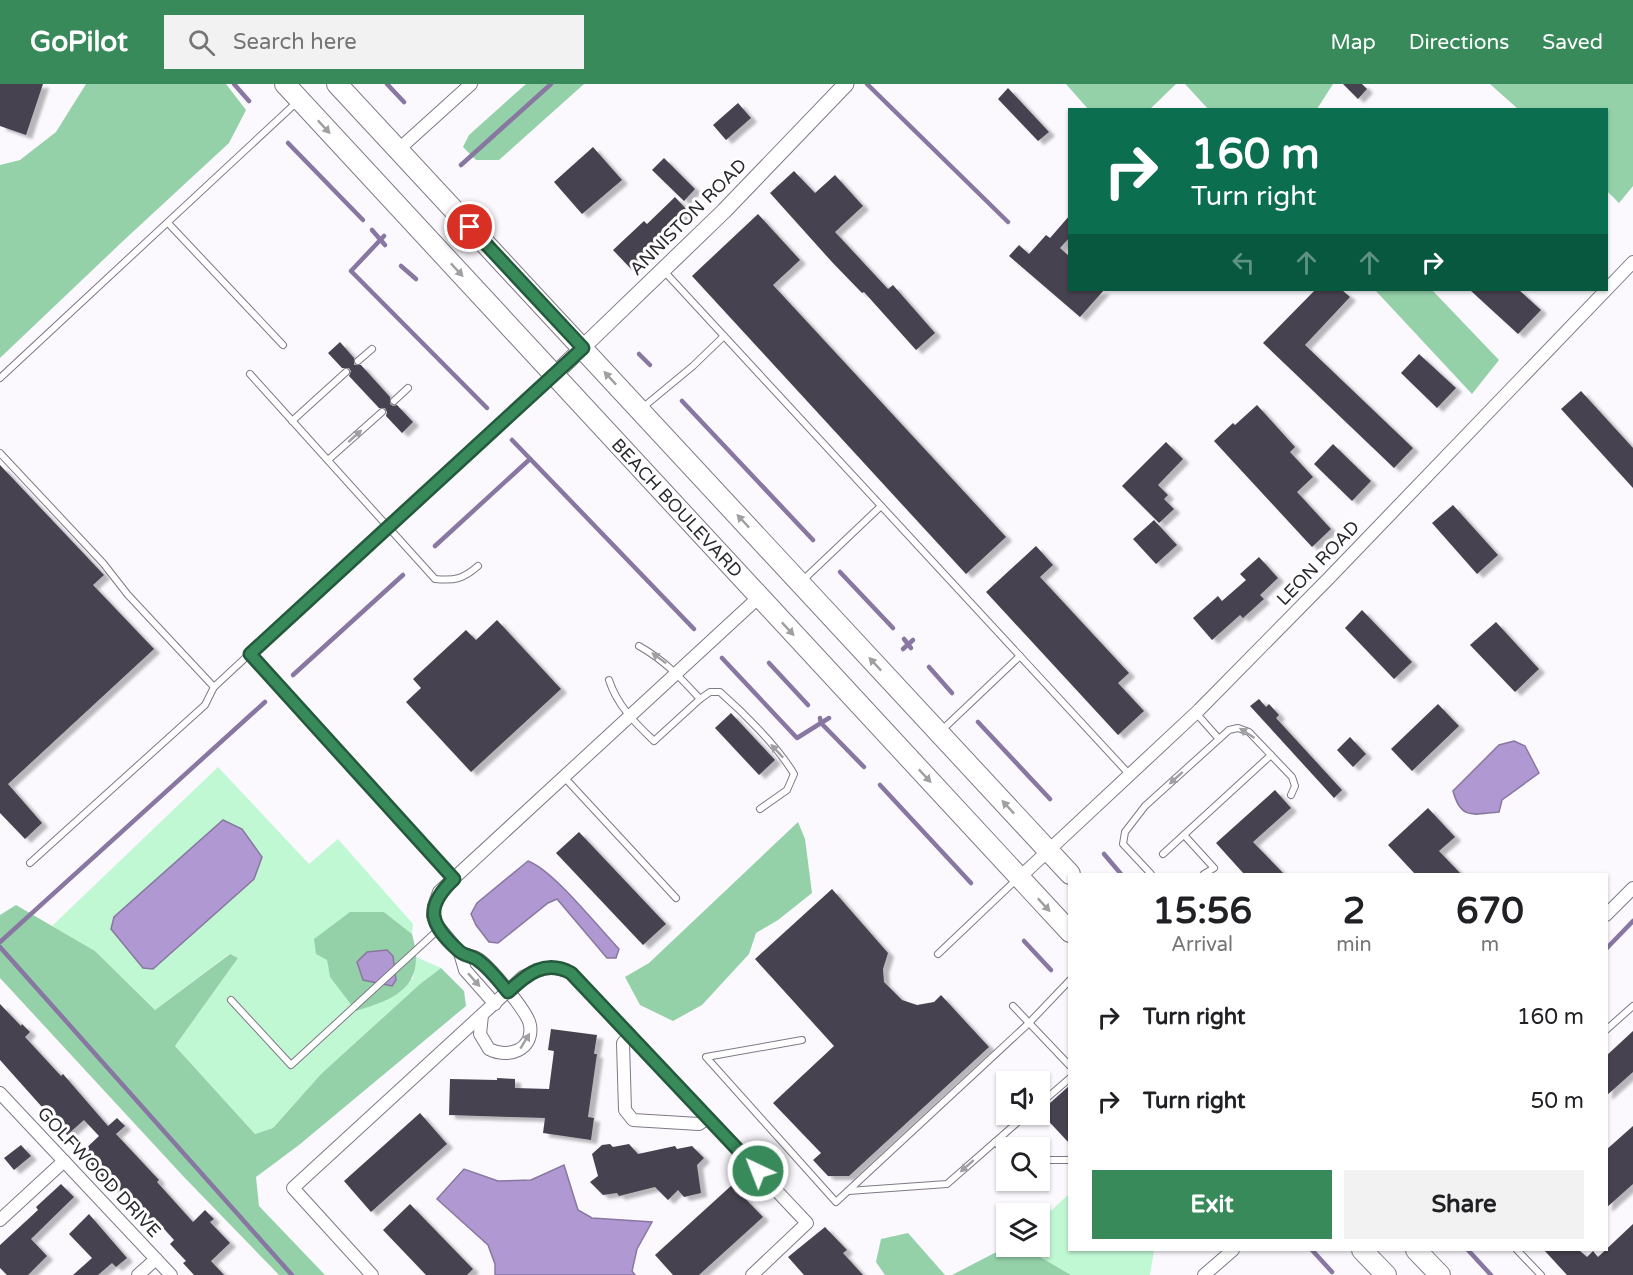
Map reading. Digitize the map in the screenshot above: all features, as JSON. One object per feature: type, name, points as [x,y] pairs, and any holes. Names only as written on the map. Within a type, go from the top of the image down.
[{"type":"highway","name":"BEACH BOULEVARD","points":[[285,84],[1068,930]]},
{"type":"highway","points":[[337,84],[1069,873]]},
{"type":"highway","points":[[1363,1251],[1386,1275]]},
{"type":"highway","points":[[1417,1251],[1440,1275]]},
{"type":"street","points":[[398,150],[471,84]]},
{"type":"street","name":"ANNISTON ROAD","points":[[554,375],[724,211],[846,84]]},
{"type":"street","name":"LEON ROAD","points":[[1608,288],[1633,262]]},
{"type":"street","name":"LEON ROAD","points":[[1019,878],[1196,713],[1605,291]]},
{"type":"street","points":[[495,1004],[465,970],[460,953],[433,916],[434,906],[440,892],[759,597]]},
{"type":"street","points":[[1608,913],[1633,888]]},
{"type":"street","points":[[460,953],[478,959],[522,1008],[530,1024],[527,1041],[514,1053],[497,1053],[489,1049],[480,1034],[482,1015]]},
{"type":"street","points":[[372,1275],[293,1188],[523,977],[550,967],[571,973],[807,1223],[758,1273]]},
{"type":"street","points":[[630,1035],[623,1043],[624,1110],[633,1120],[699,1124],[708,1118]]},
{"type":"street","name":"GOLFWOOD DRIVE","points":[[0,1093],[171,1275]]},
{"type":"street","points":[[0,1220],[64,1161]]},
{"type":"street","points":[[1204,1275],[1232,1251]]},
{"type":"street","points":[[138,1275],[156,1259]]},
{"type":"lane","points":[[0,378],[299,100]]},
{"type":"lane","points":[[168,223],[283,345]]},
{"type":"lane","points":[[663,270],[1129,774]]},
{"type":"lane","points":[[640,410],[693,366],[724,336]]},
{"type":"lane","points":[[358,362],[372,349]]},
{"type":"lane","points":[[292,421],[346,372]]},
{"type":"lane","points":[[250,374],[435,579],[451,581],[467,575],[478,566]]},
{"type":"lane","points":[[30,863],[205,705],[214,687],[554,375]]},
{"type":"lane","points":[[394,401],[408,388]]},
{"type":"lane","points":[[328,460],[382,412]]},
{"type":"lane","points":[[0,453],[214,687]]},
{"type":"lane","points":[[800,583],[881,506]]},
{"type":"lane","points":[[639,646],[677,673],[700,699]]},
{"type":"lane","points":[[250,654],[454,879]]},
{"type":"lane","points":[[939,733],[1020,656]]},
{"type":"lane","points":[[609,680],[613,693],[629,717],[654,741],[700,699],[710,692],[720,692],[787,762],[794,774],[787,790],[760,809]]},
{"type":"lane","points":[[1196,713],[1219,739]]},
{"type":"lane","points":[[1150,873],[1123,844],[1125,832],[1145,806],[1229,730],[1238,728],[1249,732],[1292,777],[1295,786],[1291,795]]},
{"type":"lane","points":[[1163,854],[1271,755]]},
{"type":"lane","points":[[564,777],[676,898]]},
{"type":"lane","points":[[1184,835],[1214,868],[1206,873]]},
{"type":"lane","points":[[938,954],[1019,878]]},
{"type":"lane","points":[[231,1000],[291,1065],[440,928]]},
{"type":"lane","points":[[802,1040],[706,1057],[836,1202],[1029,1023],[1068,982]]},
{"type":"lane","points":[[1013,1006],[1068,1064]]},
{"type":"lane","points":[[1608,1028],[1633,1006]]},
{"type":"lane","points":[[1050,1095],[1068,1080]]},
{"type":"lane","points":[[848,1191],[947,1184],[1014,1125]]},
{"type":"lane","points":[[1050,1161],[1068,1160]]},
{"type":"lane","points":[[1518,1251],[1540,1275]]},
{"type":"green space","points":[[86,84],[226,84],[246,110],[229,143],[0,358],[0,165],[20,160],[56,132]]},
{"type":"green space","points":[[526,84],[584,84],[499,160],[476,160],[463,147],[469,135]]},
{"type":"green space","points":[[1066,84],[1176,84],[1151,108],[1087,108]]},
{"type":"green space","points":[[1185,84],[1333,84],[1318,108],[1207,108]]},
{"type":"green space","points":[[1490,84],[1633,84],[1633,186],[1619,203],[1608,192],[1608,108],[1517,108]]},
{"type":"green space","points":[[1376,291],[1433,291],[1499,360],[1472,394]]},
{"type":"green space","points":[[218,767],[309,864],[338,839],[413,924],[412,934],[384,912],[327,960],[330,977],[413,979],[416,957],[441,968],[420,984],[321,1074],[273,1128],[255,1134],[175,1046],[238,958],[229,954],[155,1010],[95,951],[52,926]]},
{"type":"green space","points":[[798,822],[805,839],[812,893],[778,920],[756,933],[749,954],[702,1005],[673,1021],[640,1005],[625,977],[649,963]]},
{"type":"green space","points":[[16,905],[95,951],[155,1010],[230,954],[238,958],[175,1046],[255,1134],[273,1128],[321,1074],[420,984],[441,968],[464,991],[466,1006],[299,1145],[256,1177],[259,1206],[325,1275],[279,1275],[183,1176],[0,978],[0,915]]},
{"type":"green space","points":[[350,912],[384,912],[412,934],[416,954],[415,969],[405,988],[388,999],[356,1011],[330,977],[327,960],[316,954],[314,939]]},
{"type":"green space","points":[[1068,1195],[1068,1251],[1154,1251],[1150,1275],[1071,1275],[1040,1257],[1050,1257],[1050,1212]]},
{"type":"green space","points":[[908,1233],[945,1275],[885,1275],[876,1262],[881,1239]]},
{"type":"green space","points":[[996,1252],[996,1257],[1040,1257],[1071,1275],[952,1275]]},
{"type":"shaded area","points":[[1514,741],[1525,746],[1539,773],[1502,800],[1499,812],[1470,814],[1464,811],[1456,801],[1453,791],[1499,745]]},
{"type":"shaded area","points":[[223,820],[242,829],[262,857],[254,879],[153,969],[143,968],[111,929],[114,917]]},
{"type":"shaded area","points":[[528,861],[550,875],[588,914],[619,949],[616,958],[607,958],[557,899],[548,903],[498,943],[489,942],[471,914],[477,903]]},
{"type":"shaded area","points":[[387,950],[393,956],[396,980],[392,986],[363,980],[357,962],[367,952]]},
{"type":"shaded area","points":[[564,1165],[578,1210],[592,1218],[652,1222],[637,1249],[632,1271],[635,1275],[495,1275],[495,1264],[488,1245],[437,1199],[464,1169],[498,1181],[531,1180]]},
{"type":"building","points":[[0,84],[43,84],[26,135],[0,126]]},
{"type":"building","points":[[1343,84],[1362,84],[1367,89],[1358,99]]},
{"type":"building","points":[[1008,88],[1049,132],[1038,141],[998,99]]},
{"type":"building","points":[[738,103],[751,118],[726,140],[713,125]]},
{"type":"building","points":[[593,147],[622,180],[582,214],[554,182]]},
{"type":"building","points":[[664,158],[695,189],[684,201],[652,170]]},
{"type":"building","points":[[794,171],[815,193],[835,175],[863,206],[835,232],[888,289],[893,285],[935,333],[916,350],[770,193]]},
{"type":"building","points":[[675,197],[688,211],[660,237],[663,241],[632,270],[613,250],[644,221],[647,224]]},
{"type":"building","points":[[758,214],[800,260],[773,285],[1006,537],[966,574],[692,276]]},
{"type":"building","points":[[1068,217],[1068,239],[1060,248],[1068,255],[1068,291],[1103,291],[1080,317],[1009,256],[1019,245],[1029,254],[1046,235],[1050,238]]},
{"type":"building","points":[[1314,291],[1343,291],[1350,297],[1305,345],[1413,448],[1394,468],[1263,343]]},
{"type":"building","points":[[1471,291],[1520,291],[1541,310],[1518,334]]},
{"type":"building","points":[[340,342],[354,358],[354,365],[361,365],[390,397],[390,404],[397,405],[413,422],[402,433],[386,416],[385,408],[379,408],[349,376],[351,371],[349,368],[342,368],[328,353]]},
{"type":"building","points":[[1419,354],[1456,388],[1437,408],[1401,373]]},
{"type":"building","points":[[1581,391],[1633,448],[1633,488],[1561,409]]},
{"type":"building","points":[[1257,405],[1295,447],[1290,452],[1313,477],[1297,492],[1331,529],[1312,547],[1214,441]]},
{"type":"building","points":[[1166,442],[1183,459],[1158,485],[1168,495],[1164,499],[1174,509],[1159,523],[1122,486]]},
{"type":"building","points":[[1333,444],[1371,481],[1352,501],[1314,464]]},
{"type":"building","points":[[0,465],[104,575],[93,585],[154,649],[8,784],[42,823],[25,839],[0,813]]},
{"type":"building","points":[[1453,505],[1498,555],[1477,574],[1432,523]]},
{"type":"building","points":[[1154,520],[1177,545],[1156,564],[1133,539]]},
{"type":"building","points":[[1036,546],[1053,565],[1040,577],[1129,673],[1118,683],[1144,711],[1118,735],[986,592]]},
{"type":"building","points":[[1259,557],[1278,578],[1260,595],[1264,599],[1243,618],[1240,615],[1212,640],[1193,618],[1218,596],[1222,601],[1246,580],[1240,574]]},
{"type":"building","points":[[1362,610],[1412,662],[1394,679],[1345,628]]},
{"type":"building","points":[[497,620],[561,689],[471,772],[406,702],[421,688],[413,679],[466,630],[476,640]]},
{"type":"building","points":[[1496,622],[1539,669],[1515,692],[1470,645]]},
{"type":"building","points":[[1259,699],[1266,707],[1269,704],[1279,715],[1276,718],[1342,790],[1334,798],[1250,706]]},
{"type":"building","points":[[1438,704],[1459,726],[1412,771],[1391,749]]},
{"type":"building","points":[[731,713],[775,760],[759,775],[715,728]]},
{"type":"building","points":[[1350,737],[1366,754],[1353,767],[1337,750]]},
{"type":"building","points":[[1275,790],[1291,808],[1253,842],[1283,873],[1243,873],[1216,843]]},
{"type":"building","points":[[1428,808],[1455,837],[1439,851],[1460,873],[1414,873],[1388,845]]},
{"type":"building","points":[[579,832],[666,924],[643,945],[556,853]]},
{"type":"building","points":[[832,889],[888,953],[883,969],[884,982],[902,1000],[917,1005],[934,1002],[941,995],[989,1047],[849,1176],[828,1176],[813,1160],[821,1153],[773,1103],[834,1046],[755,959]]},
{"type":"building","points":[[0,1004],[30,1032],[25,1037],[61,1076],[63,1074],[108,1126],[117,1118],[125,1126],[116,1134],[159,1180],[157,1182],[193,1222],[205,1210],[214,1219],[210,1222],[230,1243],[211,1261],[224,1275],[194,1275],[183,1263],[186,1261],[170,1244],[174,1240],[157,1221],[153,1225],[116,1186],[113,1189],[81,1153],[99,1136],[84,1120],[67,1135],[0,1060]]},
{"type":"building","points":[[551,1029],[597,1035],[594,1054],[597,1054],[588,1117],[594,1118],[591,1140],[543,1133],[545,1118],[449,1115],[450,1079],[515,1079],[515,1088],[549,1089],[554,1051],[548,1050]]},
{"type":"building","points":[[1633,1031],[1633,1072],[1608,1094],[1608,1054]]},
{"type":"building","points":[[1068,1087],[1068,1142],[1050,1123],[1050,1103]]},
{"type":"building","points":[[420,1113],[447,1144],[371,1212],[344,1181]]},
{"type":"building","points":[[1633,1126],[1633,1184],[1608,1206],[1608,1148]]},
{"type":"building","points":[[610,1144],[613,1147],[629,1144],[638,1154],[675,1146],[677,1149],[692,1146],[704,1158],[697,1165],[701,1193],[684,1197],[678,1190],[668,1200],[655,1187],[619,1196],[617,1193],[603,1195],[590,1182],[598,1176],[592,1154],[602,1145]]},
{"type":"building","points":[[21,1145],[31,1156],[14,1170],[4,1158]]},
{"type":"building","points":[[61,1184],[74,1197],[31,1239],[47,1256],[28,1275],[7,1275],[0,1268],[0,1245],[38,1210],[36,1207]]},
{"type":"building","points":[[732,1185],[763,1217],[699,1275],[673,1275],[655,1255]]},
{"type":"building","points":[[410,1204],[473,1269],[467,1275],[426,1275],[383,1230]]},
{"type":"building","points":[[89,1214],[127,1258],[116,1267],[112,1263],[98,1275],[73,1275],[92,1258],[69,1234]]},
{"type":"building","points":[[1633,1224],[1633,1275],[1567,1275],[1545,1251],[1580,1251],[1587,1257],[1593,1251],[1598,1257],[1604,1251],[1608,1251],[1608,1248]]},
{"type":"building","points":[[825,1227],[847,1250],[843,1253],[863,1275],[804,1275],[788,1257]]},
{"type":"waterway","points":[[234,84],[249,101]]},
{"type":"waterway","points":[[387,84],[404,102]]},
{"type":"waterway","points":[[461,165],[551,84]]},
{"type":"waterway","points":[[867,84],[1008,222]]},
{"type":"waterway","points":[[288,143],[363,220]]},
{"type":"waterway","points":[[372,230],[385,245]]},
{"type":"waterway","points":[[384,236],[351,271],[487,408]]},
{"type":"waterway","points":[[401,266],[416,279]]},
{"type":"waterway","points":[[639,354],[650,365]]},
{"type":"waterway","points":[[682,401],[813,540]]},
{"type":"waterway","points":[[512,440],[694,629]]},
{"type":"waterway","points":[[435,546],[530,459]]},
{"type":"waterway","points":[[840,572],[893,628]]},
{"type":"waterway","points":[[293,675],[403,575]]},
{"type":"waterway","points":[[904,639],[911,648]]},
{"type":"waterway","points":[[903,649],[913,640]]},
{"type":"waterway","points":[[722,658],[797,738],[829,718]]},
{"type":"waterway","points":[[769,663],[808,705]]},
{"type":"waterway","points":[[929,667],[952,693]]},
{"type":"waterway","points":[[0,942],[265,702]]},
{"type":"waterway","points":[[820,718],[821,723],[864,767]]},
{"type":"waterway","points":[[978,722],[1050,799]]},
{"type":"waterway","points":[[880,785],[971,883]]},
{"type":"waterway","points":[[1104,854],[1120,873]]},
{"type":"waterway","points":[[1608,947],[1633,921]]},
{"type":"waterway","points":[[1024,941],[1051,970]]},
{"type":"waterway","points":[[0,947],[292,1275]]},
{"type":"waterway","points":[[1313,1251],[1332,1272]]},
{"type":"waterway","points":[[1469,1251],[1491,1275]]},
{"type":"route","points":[[470,227],[583,348],[250,654],[454,879],[440,892],[434,906],[433,916],[436,924],[460,953],[478,959],[508,992],[523,977],[538,970],[550,967],[571,973],[758,1171]]}]
